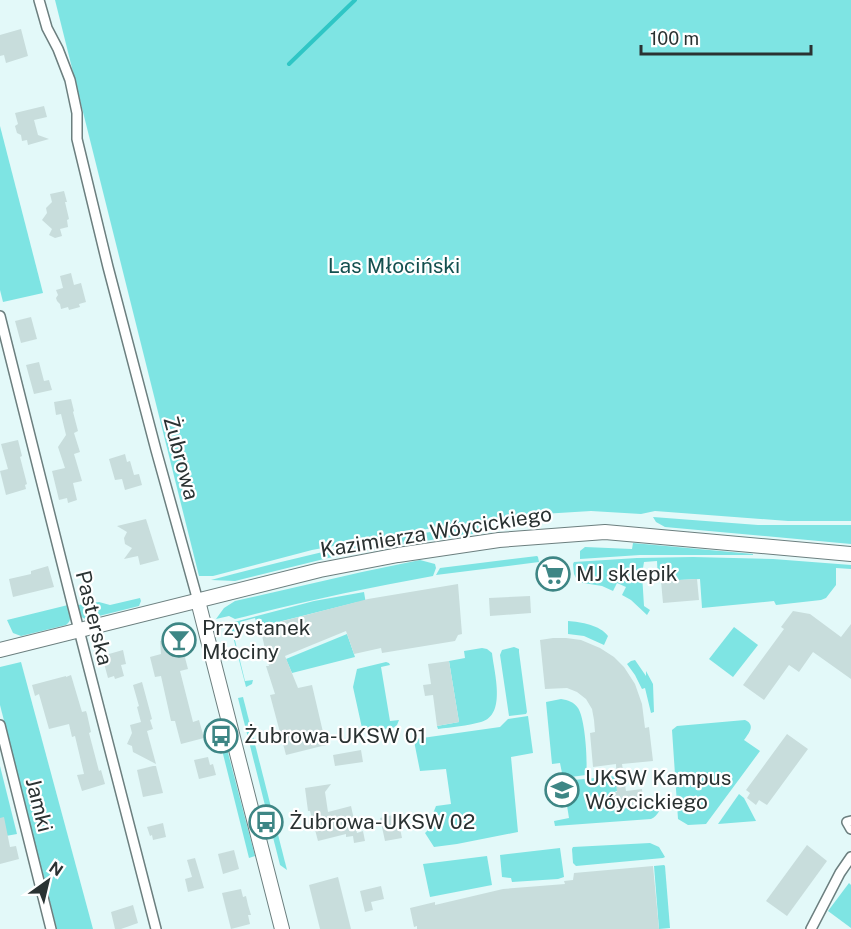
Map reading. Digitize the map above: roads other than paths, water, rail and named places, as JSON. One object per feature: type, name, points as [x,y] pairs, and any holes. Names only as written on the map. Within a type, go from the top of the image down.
[{"type":"street","name":"Żubrowa","points":[[39,0],[47,28],[70,80],[77,113],[77,139],[282,929]]},
{"type":"street","name":"Pasterska","points":[[0,316],[156,929]]},
{"type":"street","name":"Kazimierza Wóycickiego","points":[[0,650],[320,570],[499,540],[613,532],[851,554]]},
{"type":"street","name":"Jamki","points":[[0,725],[51,929]]},
{"type":"street","points":[[851,821],[847,822],[851,829]]},
{"type":"street","points":[[811,929],[840,873],[851,857]]},
{"type":"waterway","points":[[289,64],[355,0]]},
{"type":"place","name":"MJ sklepik","points":[[553,574]]},
{"type":"place","name":"Przystanek Młociny","points":[[179,640]]},
{"type":"place","name":"Żubrowa-UKSW 01","points":[[221,736]]},
{"type":"place","name":"UKSW Kampus Wóycickiego","points":[[562,790]]},
{"type":"place","name":"Żubrowa-UKSW 02","points":[[266,822]]},
{"type":"park label","name":"Las Młociński","points":[[394,266]]}]
